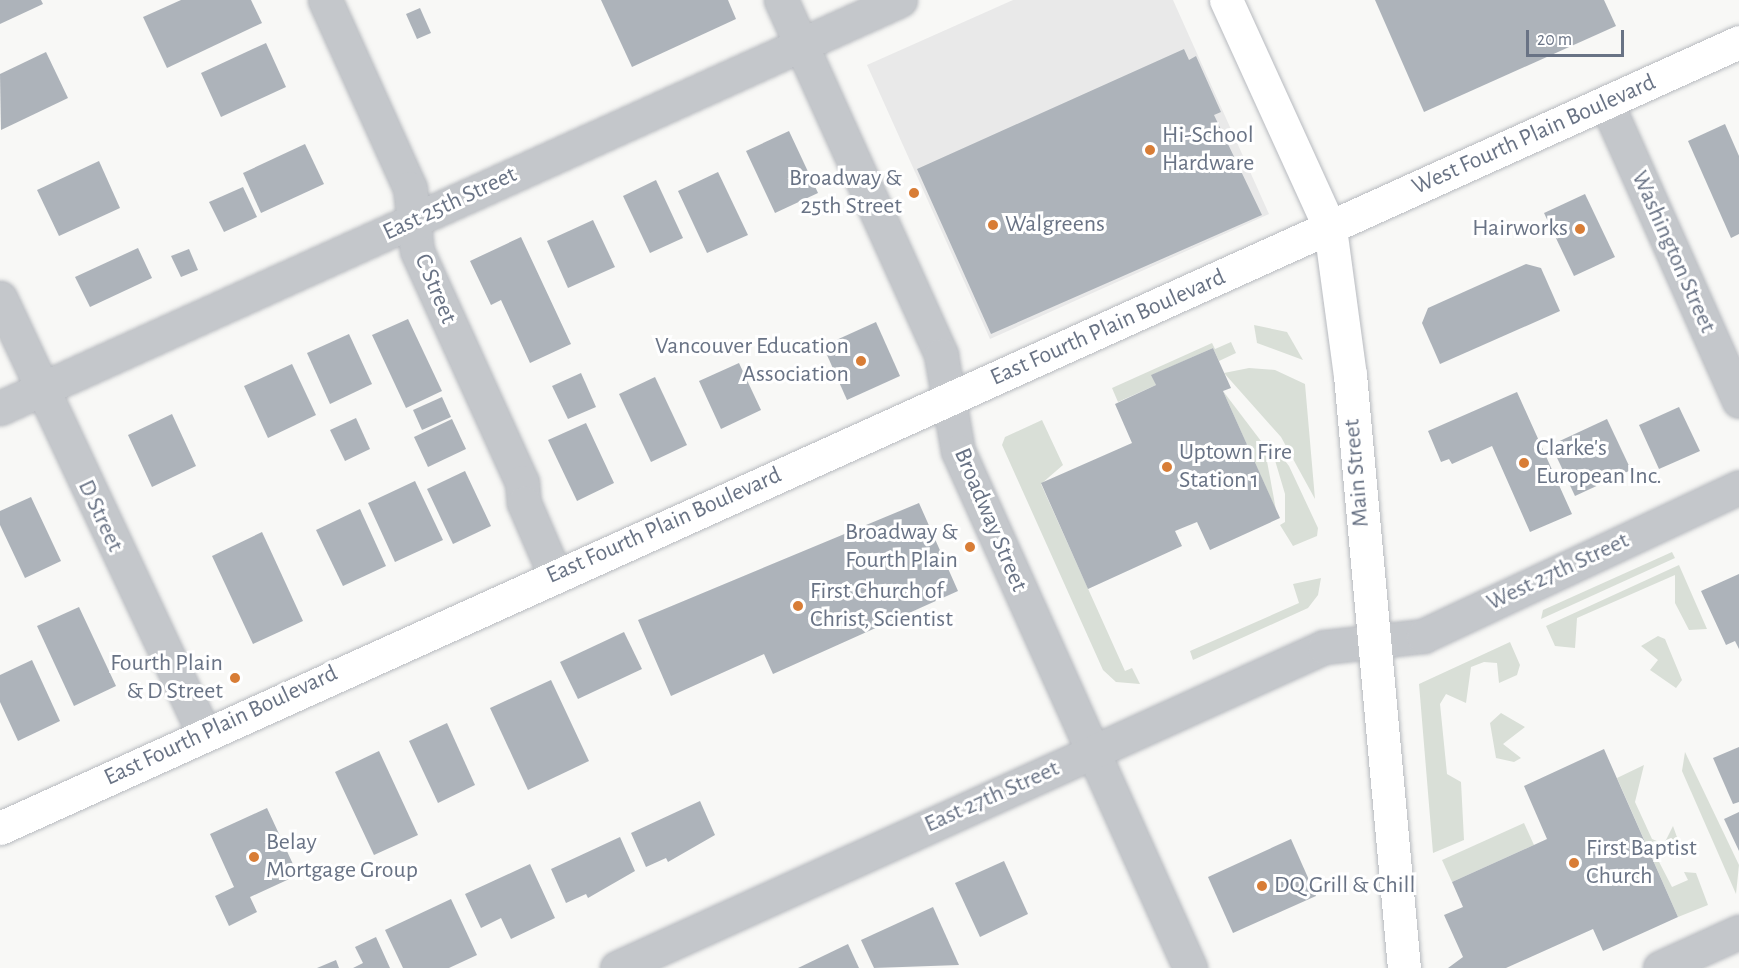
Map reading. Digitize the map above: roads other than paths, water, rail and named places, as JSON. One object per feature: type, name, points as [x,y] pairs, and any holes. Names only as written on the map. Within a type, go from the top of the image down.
[{"type":"main road","name":"Main Street","points":[[1226,0],[1330,228],[1350,375],[1372,641],[1404,968]]},
{"type":"main road","name":"West Fourth Plain Boulevard","points":[[1330,228],[1739,42]]},
{"type":"main road","name":"East Fourth Plain Boulevard","points":[[0,828],[202,732],[950,400],[1330,228]]},
{"type":"street","name":"C Street","points":[[325,0],[410,188],[417,251],[522,482],[524,503],[555,575]]},
{"type":"street","name":"Broadway Street","points":[[781,0],[941,355],[958,451],[1091,752],[1190,968]]},
{"type":"street","name":"East 25th Street","points":[[0,408],[900,0]]},
{"type":"street","name":"Washington Street","points":[[1606,102],[1739,401]]},
{"type":"street","name":"D Street","points":[[0,298],[202,732]]},
{"type":"street","name":"West 27th Street","points":[[1372,641],[1423,636],[1739,487]]},
{"type":"street","name":"East 27th Street","points":[[617,968],[1324,647],[1372,641]]},
{"type":"street","points":[[1660,968],[1739,932]]},
{"type":"place","name":"Hi-School Hardware","points":[[1150,150]]},
{"type":"place","name":"Broadway & 25th Street","points":[[914,193]]},
{"type":"place","name":"Walgreens","points":[[993,225]]},
{"type":"place","name":"Hairworks","points":[[1580,229]]},
{"type":"place","name":"Vancouver Education Association","points":[[861,361]]},
{"type":"place","name":"Clarke's European Inc.","points":[[1524,463]]},
{"type":"place","name":"Uptown Fire Station 1","points":[[1167,467]]},
{"type":"place","name":"Broadway & Fourth Plain","points":[[970,547]]},
{"type":"place","name":"First Church of Christ, Scientist","points":[[798,606]]},
{"type":"place","name":"Fourth Plain & D Street","points":[[235,678]]},
{"type":"place","name":"Belay Mortgage Group","points":[[254,857]]},
{"type":"place","name":"First Baptist Church","points":[[1574,863]]},
{"type":"place","name":"DQ Grill & Chill","points":[[1262,886]]}]
